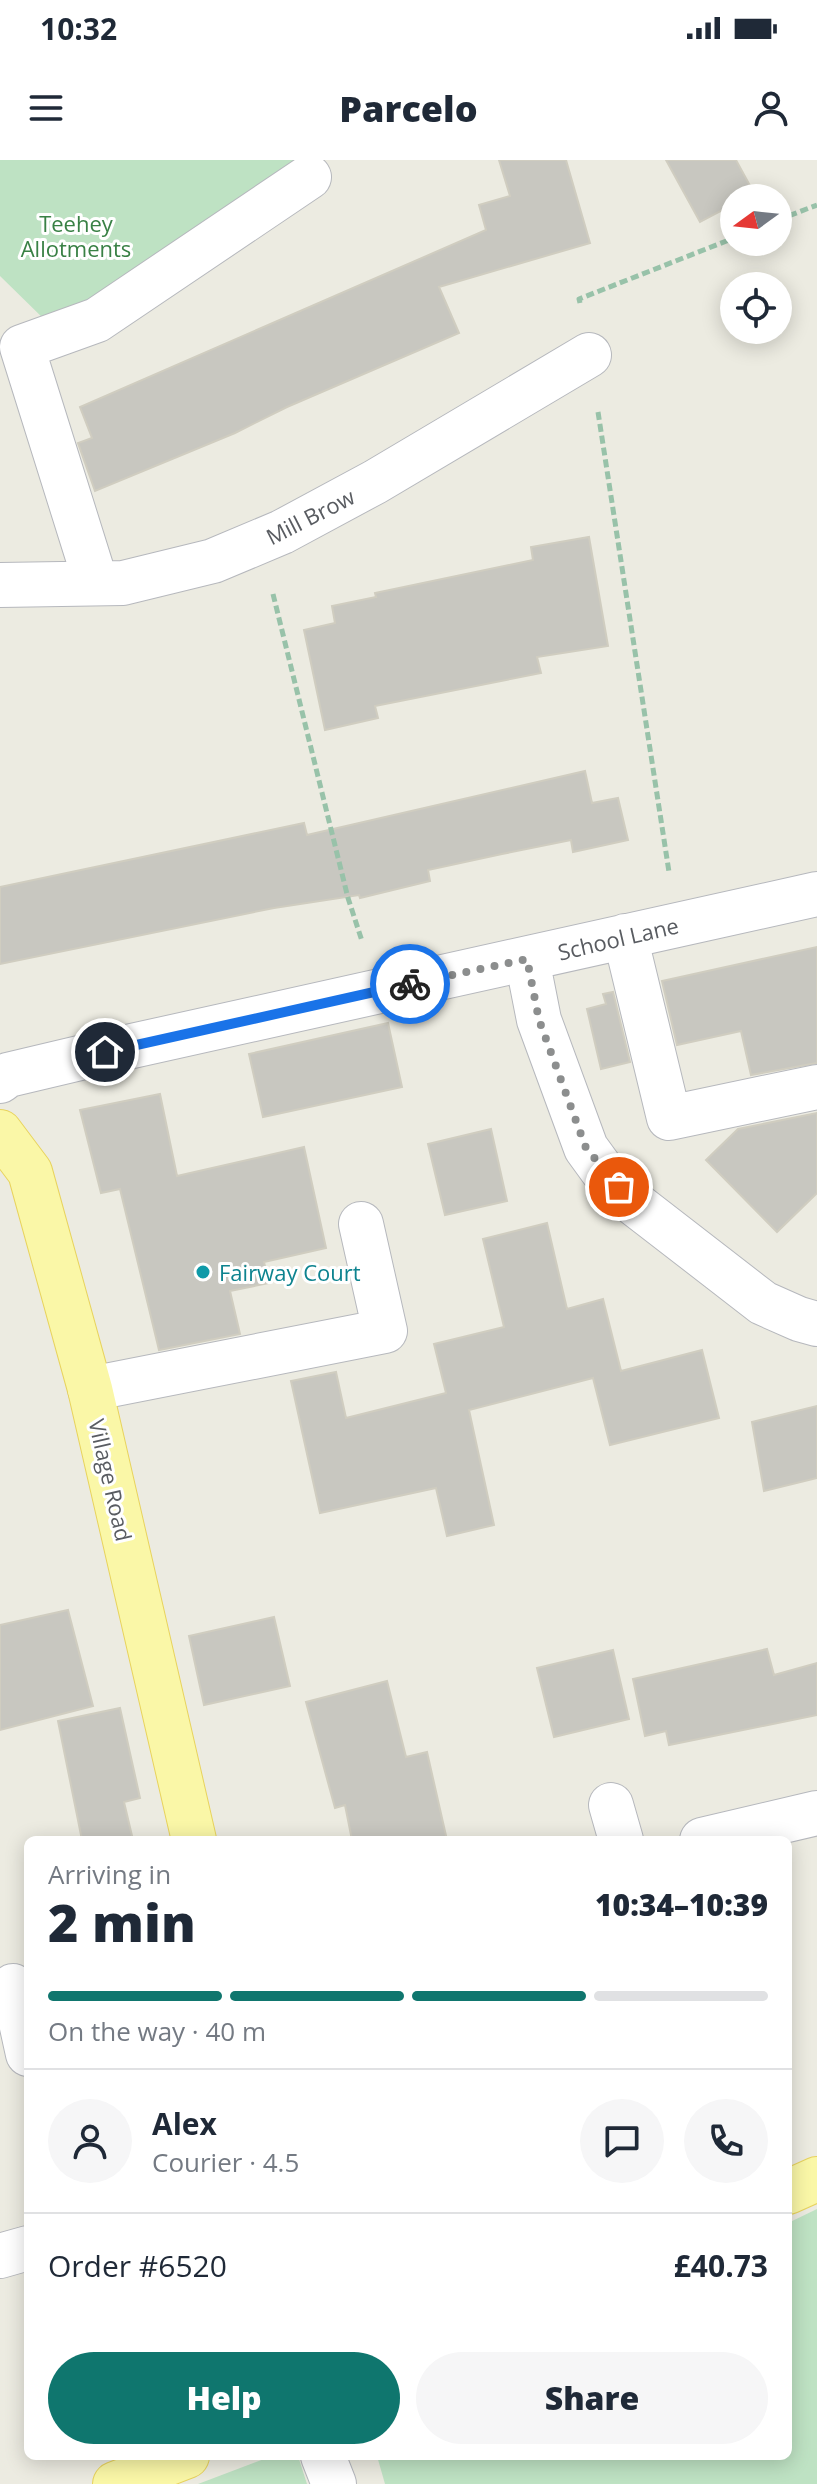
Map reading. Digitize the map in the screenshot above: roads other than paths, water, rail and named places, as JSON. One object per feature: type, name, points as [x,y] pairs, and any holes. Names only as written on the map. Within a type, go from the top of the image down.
[{"type":"main road","name":"Village Road","points":[[0,1132],[30,1172],[90,1389],[193,1836]]},
{"type":"main road","points":[[792,2190],[817,2179]]},
{"type":"main road","points":[[115,2484],[177,2460]]},
{"type":"street","points":[[96,583],[22,347],[97,320],[309,177]]},
{"type":"street","name":"Mill Brow","points":[[0,585],[123,583],[213,561],[260,541],[375,482],[589,355]]},
{"type":"street","name":"School Lane","points":[[0,1081],[8,1075],[817,894]]},
{"type":"street","points":[[625,936],[669,1118],[817,1087]]},
{"type":"street","points":[[527,959],[539,1020],[586,1148],[602,1170],[635,1204],[763,1303],[817,1324]]},
{"type":"street","points":[[90,1389],[385,1331],[361,1224]]},
{"type":"street","points":[[719,1836],[817,1813]]},
{"type":"street","points":[[13,1986],[24,2036]]},
{"type":"street","points":[[0,2256],[24,2249]]},
{"type":"street","points":[[325,2460],[334,2484]]},
{"type":"place","name":"Fairway Court","points":[[203,1272]]},
{"type":"park label","name":"Teehey Allotments","points":[[76,236]]}]
